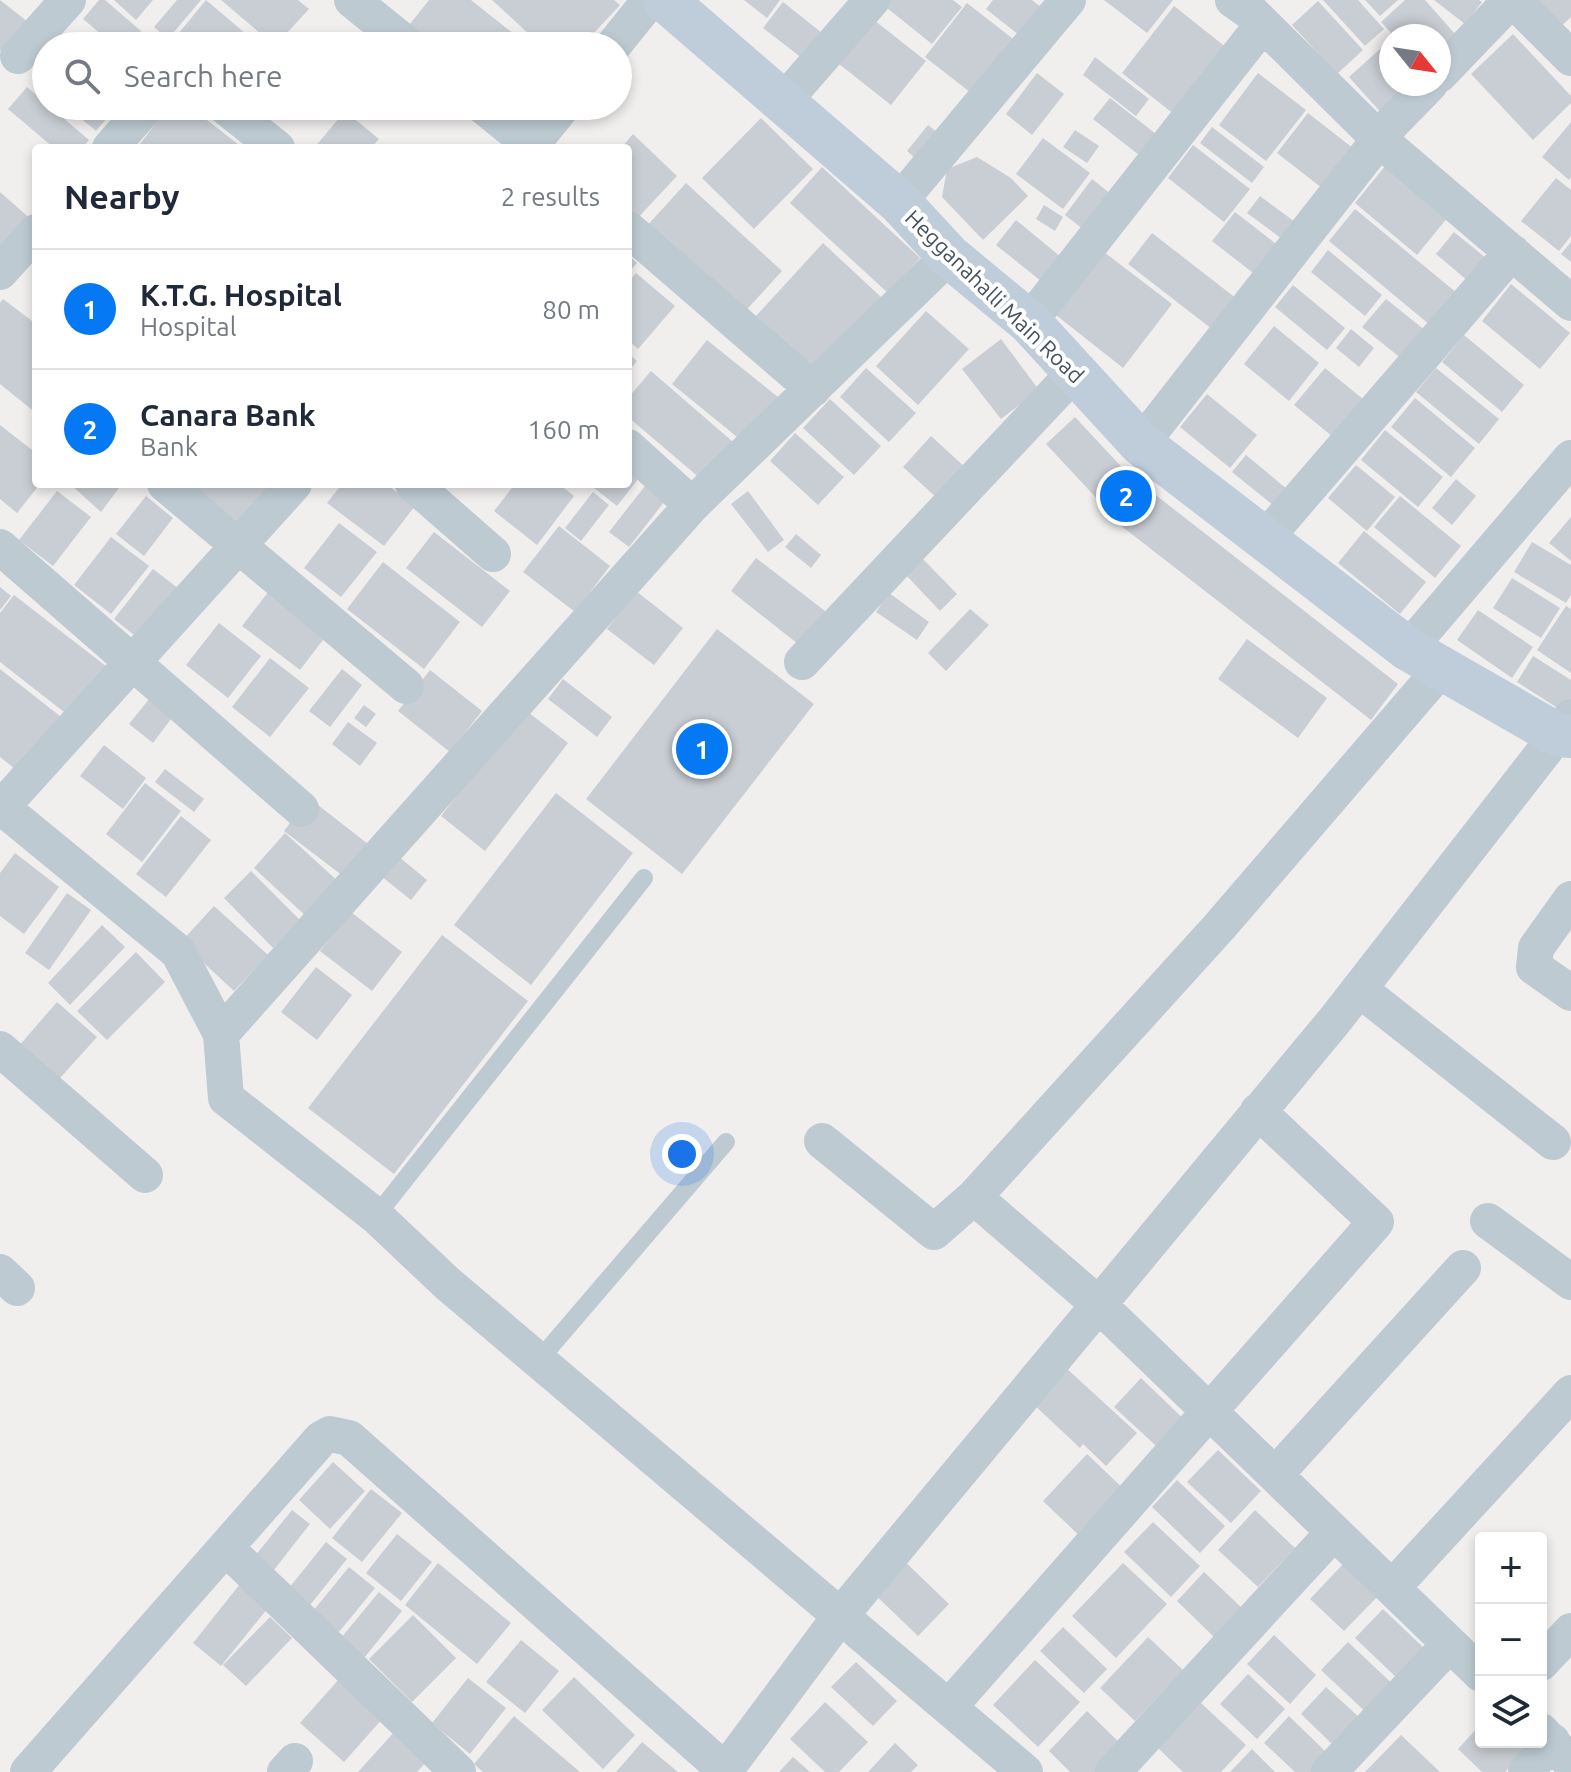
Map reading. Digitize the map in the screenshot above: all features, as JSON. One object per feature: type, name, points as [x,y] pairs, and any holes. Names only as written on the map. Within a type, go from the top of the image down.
[{"type":"main road","name":"Hegganahalli Main Road","points":[[665,0],[899,202],[949,256],[1029,322],[1141,444],[1263,541],[1425,659],[1568,734]]},
{"type":"street","points":[[39,32],[68,0]]},
{"type":"street","points":[[352,0],[392,32]]},
{"type":"street","points":[[624,32],[650,0]]},
{"type":"street","points":[[783,102],[872,0]]},
{"type":"street","points":[[899,202],[1068,0]]},
{"type":"street","points":[[1451,63],[1512,0],[1571,58]]},
{"type":"street","points":[[1029,322],[1254,10],[1380,140],[1571,303]]},
{"type":"street","points":[[18,56],[32,40]]},
{"type":"street","points":[[1141,444],[1380,140],[1419,96]]},
{"type":"street","points":[[114,144],[135,120]]},
{"type":"street","points":[[242,120],[272,144]]},
{"type":"street","points":[[499,120],[527,144]]},
{"type":"street","points":[[533,144],[552,120]]},
{"type":"street","points":[[632,232],[813,389]]},
{"type":"street","points":[[0,272],[32,236]]},
{"type":"street","points":[[1263,541],[1512,252]]},
{"type":"street","points":[[221,1034],[692,505],[949,256]]},
{"type":"street","points":[[802,662],[1075,372]]},
{"type":"street","points":[[632,451],[692,505]]},
{"type":"street","points":[[822,1141],[934,1232],[974,1197],[1220,926],[1425,659],[1571,458]]},
{"type":"street","points":[[170,488],[240,543],[406,686]]},
{"type":"street","points":[[290,488],[0,807],[178,952],[221,1034],[226,1098],[376,1216],[448,1284],[1025,1772]]},
{"type":"street","points":[[418,488],[493,554]]},
{"type":"street","points":[[0,547],[301,809]]},
{"type":"street","points":[[28,1772],[321,1439],[330,1434],[349,1438],[725,1771],[841,1615],[1568,734]]},
{"type":"street","points":[[1571,899],[1536,948],[1534,967],[1571,993]]},
{"type":"street","points":[[1359,989],[1553,1142]]},
{"type":"street","points":[[0,1049],[145,1175]]},
{"type":"street","points":[[949,1707],[1376,1222],[1258,1111]]},
{"type":"street","points":[[974,1197],[1097,1303],[1475,1668]]},
{"type":"street","points":[[1488,1221],[1571,1282]]},
{"type":"street","points":[[1275,1475],[1463,1268]]},
{"type":"street","points":[[1392,1588],[1571,1393]]},
{"type":"street","points":[[1113,1772],[1334,1532]]},
{"type":"street","points":[[226,1548],[458,1772]]},
{"type":"street","points":[[1547,1657],[1571,1631]]},
{"type":"street","points":[[1329,1772],[1450,1644]]},
{"type":"street","points":[[1526,1772],[1555,1745]]},
{"type":"lane","points":[[376,1216],[644,878]]},
{"type":"lane","points":[[539,1360],[726,1142]]},
{"type":"building","points":[[0,0],[28,22],[2,52],[0,50]]},
{"type":"building","points":[[99,0],[105,0],[141,31],[98,32],[83,19]]},
{"type":"building","points":[[114,0],[153,0],[136,20]]},
{"type":"building","points":[[177,0],[201,0],[174,32],[160,32],[154,27]]},
{"type":"building","points":[[206,0],[244,32],[180,32]]},
{"type":"building","points":[[221,0],[298,0],[309,9],[288,32],[259,32]]},
{"type":"building","points":[[429,0],[471,0],[511,32],[410,32],[406,29]]},
{"type":"building","points":[[492,0],[614,0],[620,5],[595,32],[527,32]]},
{"type":"building","points":[[744,0],[780,0],[767,18]]},
{"type":"building","points":[[877,0],[953,0],[962,7],[932,44]]},
{"type":"building","points":[[993,0],[1032,0],[1050,14],[1028,42],[986,9]]},
{"type":"building","points":[[1104,0],[1173,0],[1147,33]]},
{"type":"building","points":[[1323,0],[1358,0],[1380,24],[1379,33],[1365,46]]},
{"type":"building","points":[[1365,0],[1398,0],[1380,16]]},
{"type":"building","points":[[1405,0],[1425,0],[1446,24],[1383,24],[1381,22]]},
{"type":"building","points":[[1434,0],[1479,0],[1482,2],[1465,24]]},
{"type":"building","points":[[1529,0],[1571,0],[1571,17],[1557,30]]},
{"type":"building","points":[[1318,1],[1363,50],[1337,74],[1292,25]]},
{"type":"building","points":[[783,2],[827,37],[807,62],[763,28]]},
{"type":"building","points":[[967,3],[1022,46],[980,100],[925,57]]},
{"type":"building","points":[[1174,6],[1232,52],[1180,119],[1122,73]]},
{"type":"building","points":[[874,20],[926,61],[891,105],[839,64]]},
{"type":"building","points":[[1451,29],[1464,44],[1451,56]]},
{"type":"building","points":[[1513,34],[1571,96],[1571,103],[1533,140],[1471,74]]},
{"type":"building","points":[[1379,50],[1379,96],[1406,96],[1384,116],[1349,77]]},
{"type":"building","points":[[1095,57],[1149,99],[1136,116],[1083,75]]},
{"type":"building","points":[[1037,73],[1064,94],[1032,135],[1006,114]]},
{"type":"building","points":[[1258,73],[1306,110],[1266,161],[1219,125]]},
{"type":"building","points":[[27,87],[32,91],[32,120],[66,120],[89,140],[86,144],[49,144],[8,109]]},
{"type":"building","points":[[1110,98],[1165,141],[1148,162],[1093,119]]},
{"type":"building","points":[[1308,113],[1358,152],[1327,192],[1277,153]]},
{"type":"building","points":[[761,118],[813,169],[754,229],[702,178]]},
{"type":"building","points":[[83,120],[105,120],[96,131]]},
{"type":"building","points":[[158,120],[207,120],[238,144],[140,144]]},
{"type":"building","points":[[337,120],[356,120],[379,139],[375,144],[317,144]]},
{"type":"building","points":[[1571,122],[1571,177],[1569,180],[1542,157]]},
{"type":"building","points":[[928,125],[947,140],[925,167],[907,151]]},
{"type":"building","points":[[1212,127],[1264,167],[1252,183],[1200,143]]},
{"type":"building","points":[[1075,130],[1099,146],[1087,163],[1063,147]]},
{"type":"building","points":[[633,134],[677,176],[633,223],[632,144],[624,144]]},
{"type":"building","points":[[1043,138],[1090,173],[1063,209],[1016,174]]},
{"type":"building","points":[[1193,145],[1250,189],[1224,222],[1168,178]]},
{"type":"building","points":[[977,157],[1011,178],[1028,196],[983,240],[942,197],[947,169]]},
{"type":"building","points":[[1386,165],[1448,217],[1417,255],[1355,203]]},
{"type":"building","points":[[822,167],[920,258],[888,293],[790,203]]},
{"type":"building","points":[[1556,178],[1571,190],[1571,236],[1559,251],[1521,221]]},
{"type":"building","points":[[1092,179],[1121,202],[1093,237],[1065,215]]},
{"type":"building","points":[[686,183],[782,271],[741,316],[645,228]]},
{"type":"building","points":[[0,192],[32,222],[0,246]]},
{"type":"building","points":[[1260,196],[1295,222],[1282,239],[1247,213]]},
{"type":"building","points":[[1044,205],[1063,217],[1055,231],[1036,219]]},
{"type":"building","points":[[1355,209],[1463,298],[1436,330],[1329,241]]},
{"type":"building","points":[[1235,212],[1280,247],[1257,276],[1212,241]]},
{"type":"building","points":[[1016,220],[1061,257],[1041,281],[996,245]]},
{"type":"building","points":[[1454,232],[1486,258],[1468,281],[1436,254]]},
{"type":"building","points":[[1152,233],[1241,302],[1217,333],[1128,264]]},
{"type":"building","points":[[1571,242],[1571,262],[1561,254]]},
{"type":"building","points":[[823,243],[881,297],[814,371],[755,317]]},
{"type":"building","points":[[1328,250],[1382,295],[1365,316],[1311,272]]},
{"type":"building","points":[[1104,252],[1172,304],[1123,368],[1056,315]]},
{"type":"building","points":[[636,273],[675,306],[638,349],[632,344],[632,278]]},
{"type":"building","points":[[1511,284],[1570,333],[1540,369],[1482,321]]},
{"type":"building","points":[[1293,285],[1345,328],[1327,350],[1275,307]]},
{"type":"building","points":[[3,299],[32,321],[32,410],[0,384],[0,303]]},
{"type":"building","points":[[1386,299],[1426,331],[1402,359],[1362,327]]},
{"type":"building","points":[[926,311],[969,349],[918,405],[876,366]]},
{"type":"building","points":[[1274,326],[1319,363],[1289,401],[1244,364]]},
{"type":"building","points":[[1351,329],[1374,348],[1359,367],[1336,348]]},
{"type":"building","points":[[1464,335],[1524,385],[1502,412],[1442,362]]},
{"type":"building","points":[[1001,339],[1039,390],[1001,419],[962,369]]},
{"type":"building","points":[[707,340],[783,401],[747,445],[672,384]]},
{"type":"building","points":[[866,368],[916,413],[889,442],[840,397]]},
{"type":"building","points":[[1325,368],[1369,404],[1338,441],[1294,405]]},
{"type":"building","points":[[1436,368],[1499,419],[1479,444],[1416,392]]},
{"type":"building","points":[[651,371],[733,442],[701,479],[632,420],[632,393]]},
{"type":"building","points":[[1207,394],[1257,435],[1230,468],[1180,427]]},
{"type":"building","points":[[1415,398],[1475,448],[1451,477],[1391,427]]},
{"type":"building","points":[[830,399],[881,446],[854,475],[803,428]]},
{"type":"building","points":[[1075,417],[1130,476],[1101,503],[1046,444]]},
{"type":"building","points":[[0,425],[32,450],[32,488],[37,488],[17,513],[0,499]]},
{"type":"building","points":[[1385,430],[1443,477],[1418,507],[1361,460]]},
{"type":"building","points":[[795,433],[844,477],[818,505],[770,461]]},
{"type":"building","points":[[931,436],[966,468],[938,499],[903,467]]},
{"type":"building","points":[[1246,455],[1293,494],[1279,510],[1232,472]]},
{"type":"building","points":[[1356,465],[1395,497],[1367,531],[1328,498]]},
{"type":"building","points":[[632,472],[639,478],[632,487]]},
{"type":"building","points":[[1456,479],[1476,496],[1452,525],[1432,508]]},
{"type":"building","points":[[648,482],[668,497],[629,547],[609,532]]},
{"type":"building","points":[[1139,482],[1398,684],[1371,720],[1111,518]]},
{"type":"building","points":[[74,488],[119,488],[101,512]]},
{"type":"building","points":[[195,488],[280,488],[248,529]]},
{"type":"building","points":[[339,488],[391,488],[415,506],[384,546],[327,503]]},
{"type":"building","points":[[512,488],[564,488],[574,496],[537,545],[494,511]]},
{"type":"building","points":[[594,488],[631,488],[617,506]]},
{"type":"building","points":[[57,491],[91,517],[53,566],[19,540]]},
{"type":"building","points":[[748,491],[784,540],[768,552],[731,504]]},
{"type":"building","points":[[593,492],[609,505],[581,541],[565,528]]},
{"type":"building","points":[[146,496],[173,518],[144,556],[116,534]]},
{"type":"building","points":[[1400,496],[1461,546],[1435,578],[1374,527]]},
{"type":"building","points":[[1571,517],[1571,561],[1549,543]]},
{"type":"building","points":[[339,523],[377,552],[341,597],[304,568]]},
{"type":"building","points":[[559,526],[610,566],[575,612],[523,572]]},
{"type":"building","points":[[1364,531],[1426,582],[1400,614],[1338,563]]},
{"type":"building","points":[[434,532],[510,591],[482,627],[406,568]]},
{"type":"building","points":[[796,534],[821,555],[811,568],[785,547]]},
{"type":"building","points":[[111,537],[149,566],[111,614],[74,585]]},
{"type":"building","points":[[1532,542],[1571,565],[1571,595],[1566,603],[1514,572]]},
{"type":"building","points":[[756,558],[829,614],[803,648],[731,591]]},
{"type":"building","points":[[922,558],[957,594],[940,611],[905,574]]},
{"type":"building","points":[[383,562],[460,622],[424,669],[347,609]]},
{"type":"building","points":[[153,569],[183,592],[144,643],[114,619]]},
{"type":"building","points":[[1512,578],[1560,608],[1541,638],[1493,608]]},
{"type":"building","points":[[0,587],[11,596],[0,610]]},
{"type":"building","points":[[269,591],[326,636],[300,670],[242,626]]},
{"type":"building","points":[[636,591],[683,628],[654,665],[607,629]]},
{"type":"building","points":[[889,593],[929,622],[917,640],[876,612]]},
{"type":"building","points":[[14,595],[111,670],[73,719],[0,662],[0,613]]},
{"type":"building","points":[[1566,606],[1571,609],[1571,673],[1537,650]]},
{"type":"building","points":[[970,609],[989,625],[946,671],[928,653]]},
{"type":"building","points":[[1478,610],[1533,647],[1512,678],[1457,640]]},
{"type":"building","points":[[219,623],[261,656],[228,698],[186,665]]},
{"type":"building","points":[[717,629],[814,704],[682,874],[586,799]]},
{"type":"building","points":[[1247,639],[1327,698],[1298,738],[1218,679]]},
{"type":"building","points":[[1533,656],[1571,680],[1571,701],[1564,712],[1517,682]]},
{"type":"building","points":[[270,658],[309,688],[270,737],[232,707]]},
{"type":"building","points":[[0,669],[65,720],[23,775],[0,757]]},
{"type":"building","points":[[342,669],[362,685],[330,727],[309,711]]},
{"type":"building","points":[[430,670],[482,711],[450,752],[398,711]]},
{"type":"building","points":[[563,679],[612,717],[597,737],[548,699]]},
{"type":"building","points":[[154,693],[177,711],[153,743],[129,724]]},
{"type":"building","points":[[364,705],[376,714],[366,727],[354,718]]},
{"type":"building","points":[[524,709],[568,743],[485,851],[441,816]]},
{"type":"building","points":[[348,722],[377,743],[360,766],[332,744]]},
{"type":"building","points":[[104,745],[146,778],[123,809],[80,776]]},
{"type":"building","points":[[165,769],[204,799],[194,812],[155,782]]},
{"type":"building","points":[[145,783],[181,811],[142,862],[106,834]]},
{"type":"building","points":[[556,793],[633,853],[531,985],[454,925]]},
{"type":"building","points":[[309,798],[368,844],[343,876],[284,831]]},
{"type":"building","points":[[181,816],[211,840],[166,897],[136,874]]},
{"type":"building","points":[[285,833],[340,883],[309,919],[254,868]]},
{"type":"building","points":[[15,853],[59,887],[24,934],[0,916],[0,873]]},
{"type":"building","points":[[398,856],[427,880],[411,900],[381,876]]},
{"type":"building","points":[[251,871],[300,920],[273,948],[224,898]]},
{"type":"building","points":[[67,893],[91,910],[49,970],[25,953]]},
{"type":"building","points":[[214,906],[268,955],[234,991],[181,942]]},
{"type":"building","points":[[351,912],[402,952],[372,991],[320,951]]},
{"type":"building","points":[[102,925],[125,947],[70,1005],[48,983]]},
{"type":"building","points":[[442,935],[528,1001],[394,1174],[308,1108]]},
{"type":"building","points":[[136,952],[165,982],[107,1040],[77,1011]]},
{"type":"building","points":[[316,967],[352,995],[317,1040],[281,1012]]},
{"type":"building","points":[[57,1002],[97,1037],[52,1087],[18,1047]]},
{"type":"building","points":[[1064,1366],[1137,1433],[1106,1466],[1083,1444],[1080,1448],[1030,1401]]},
{"type":"building","points":[[1141,1378],[1192,1427],[1166,1455],[1114,1407]]},
{"type":"building","points":[[1218,1450],[1261,1491],[1231,1523],[1187,1482]]},
{"type":"building","points":[[1087,1454],[1129,1494],[1085,1541],[1043,1501]]},
{"type":"building","points":[[333,1462],[365,1491],[330,1529],[299,1500]]},
{"type":"building","points":[[1177,1480],[1225,1526],[1200,1553],[1152,1507]]},
{"type":"building","points":[[371,1489],[402,1513],[362,1562],[332,1538]]},
{"type":"building","points":[[292,1510],[310,1524],[273,1571],[255,1556]]},
{"type":"building","points":[[1255,1510],[1295,1548],[1258,1587],[1218,1550]]},
{"type":"building","points":[[1153,1522],[1200,1566],[1171,1597],[1124,1552]]},
{"type":"building","points":[[397,1534],[432,1562],[401,1601],[366,1573]]},
{"type":"building","points":[[326,1542],[347,1559],[310,1605],[289,1588]]},
{"type":"building","points":[[898,1555],[949,1604],[918,1636],[867,1587]]},
{"type":"building","points":[[1345,1562],[1379,1595],[1344,1631],[1310,1599]]},
{"type":"building","points":[[438,1563],[511,1623],[477,1664],[405,1605]]},
{"type":"building","points":[[1123,1563],[1167,1604],[1116,1658],[1072,1616]]},
{"type":"building","points":[[349,1567],[375,1588],[339,1632],[313,1611]]},
{"type":"building","points":[[1204,1572],[1242,1608],[1214,1637],[1177,1601]]},
{"type":"building","points":[[240,1584],[268,1608],[221,1666],[193,1643]]},
{"type":"building","points":[[379,1592],[402,1611],[360,1663],[336,1644]]},
{"type":"building","points":[[1383,1609],[1426,1650],[1398,1679],[1355,1638]]},
{"type":"building","points":[[413,1615],[456,1658],[412,1702],[369,1659]]},
{"type":"building","points":[[270,1617],[292,1638],[246,1686],[223,1665]]},
{"type":"building","points":[[1063,1627],[1107,1669],[1084,1693],[1040,1651]]},
{"type":"building","points":[[1274,1635],[1316,1675],[1290,1704],[1247,1664]]},
{"type":"building","points":[[1148,1637],[1183,1670],[1135,1721],[1100,1688]]},
{"type":"building","points":[[521,1640],[559,1671],[525,1713],[486,1682]]},
{"type":"building","points":[[1348,1642],[1398,1689],[1372,1718],[1321,1670]]},
{"type":"building","points":[[1035,1660],[1080,1702],[1038,1747],[993,1705]]},
{"type":"building","points":[[856,1662],[897,1701],[873,1726],[831,1687]]},
{"type":"building","points":[[1248,1674],[1285,1709],[1257,1739],[1220,1704]]},
{"type":"building","points":[[574,1677],[635,1735],[603,1769],[542,1710]]},
{"type":"building","points":[[340,1678],[384,1717],[344,1762],[300,1723]]},
{"type":"building","points":[[468,1678],[506,1708],[470,1754],[432,1723]]},
{"type":"building","points":[[1326,1687],[1360,1718],[1334,1746],[1301,1714]]},
{"type":"building","points":[[825,1702],[868,1742],[839,1772],[825,1772],[790,1739]]},
{"type":"building","points":[[1201,1703],[1246,1745],[1221,1772],[1183,1772],[1158,1748]]},
{"type":"building","points":[[1087,1711],[1124,1747],[1100,1772],[1070,1772],[1049,1751]]},
{"type":"building","points":[[514,1716],[580,1772],[483,1772],[474,1764]]},
{"type":"building","points":[[1289,1716],[1329,1755],[1313,1772],[1295,1772],[1264,1743]]},
{"type":"building","points":[[395,1731],[427,1761],[417,1772],[358,1772]]},
{"type":"building","points":[[1475,1731],[1475,1748],[1522,1748],[1525,1751],[1505,1772],[1482,1772],[1458,1749]]},
{"type":"building","points":[[1401,1735],[1440,1772],[1365,1772]]},
{"type":"building","points":[[642,1742],[678,1772],[616,1772]]},
{"type":"building","points":[[895,1743],[918,1765],[911,1772],[868,1772]]},
{"type":"building","points":[[1252,1749],[1275,1772],[1230,1772]]},
{"type":"building","points":[[793,1757],[810,1772],[779,1772]]},
{"type":"place","name":"Canara Bank","points":[[1126,496]]},
{"type":"place","name":"K.T.G. Hospital","points":[[702,749]]}]
